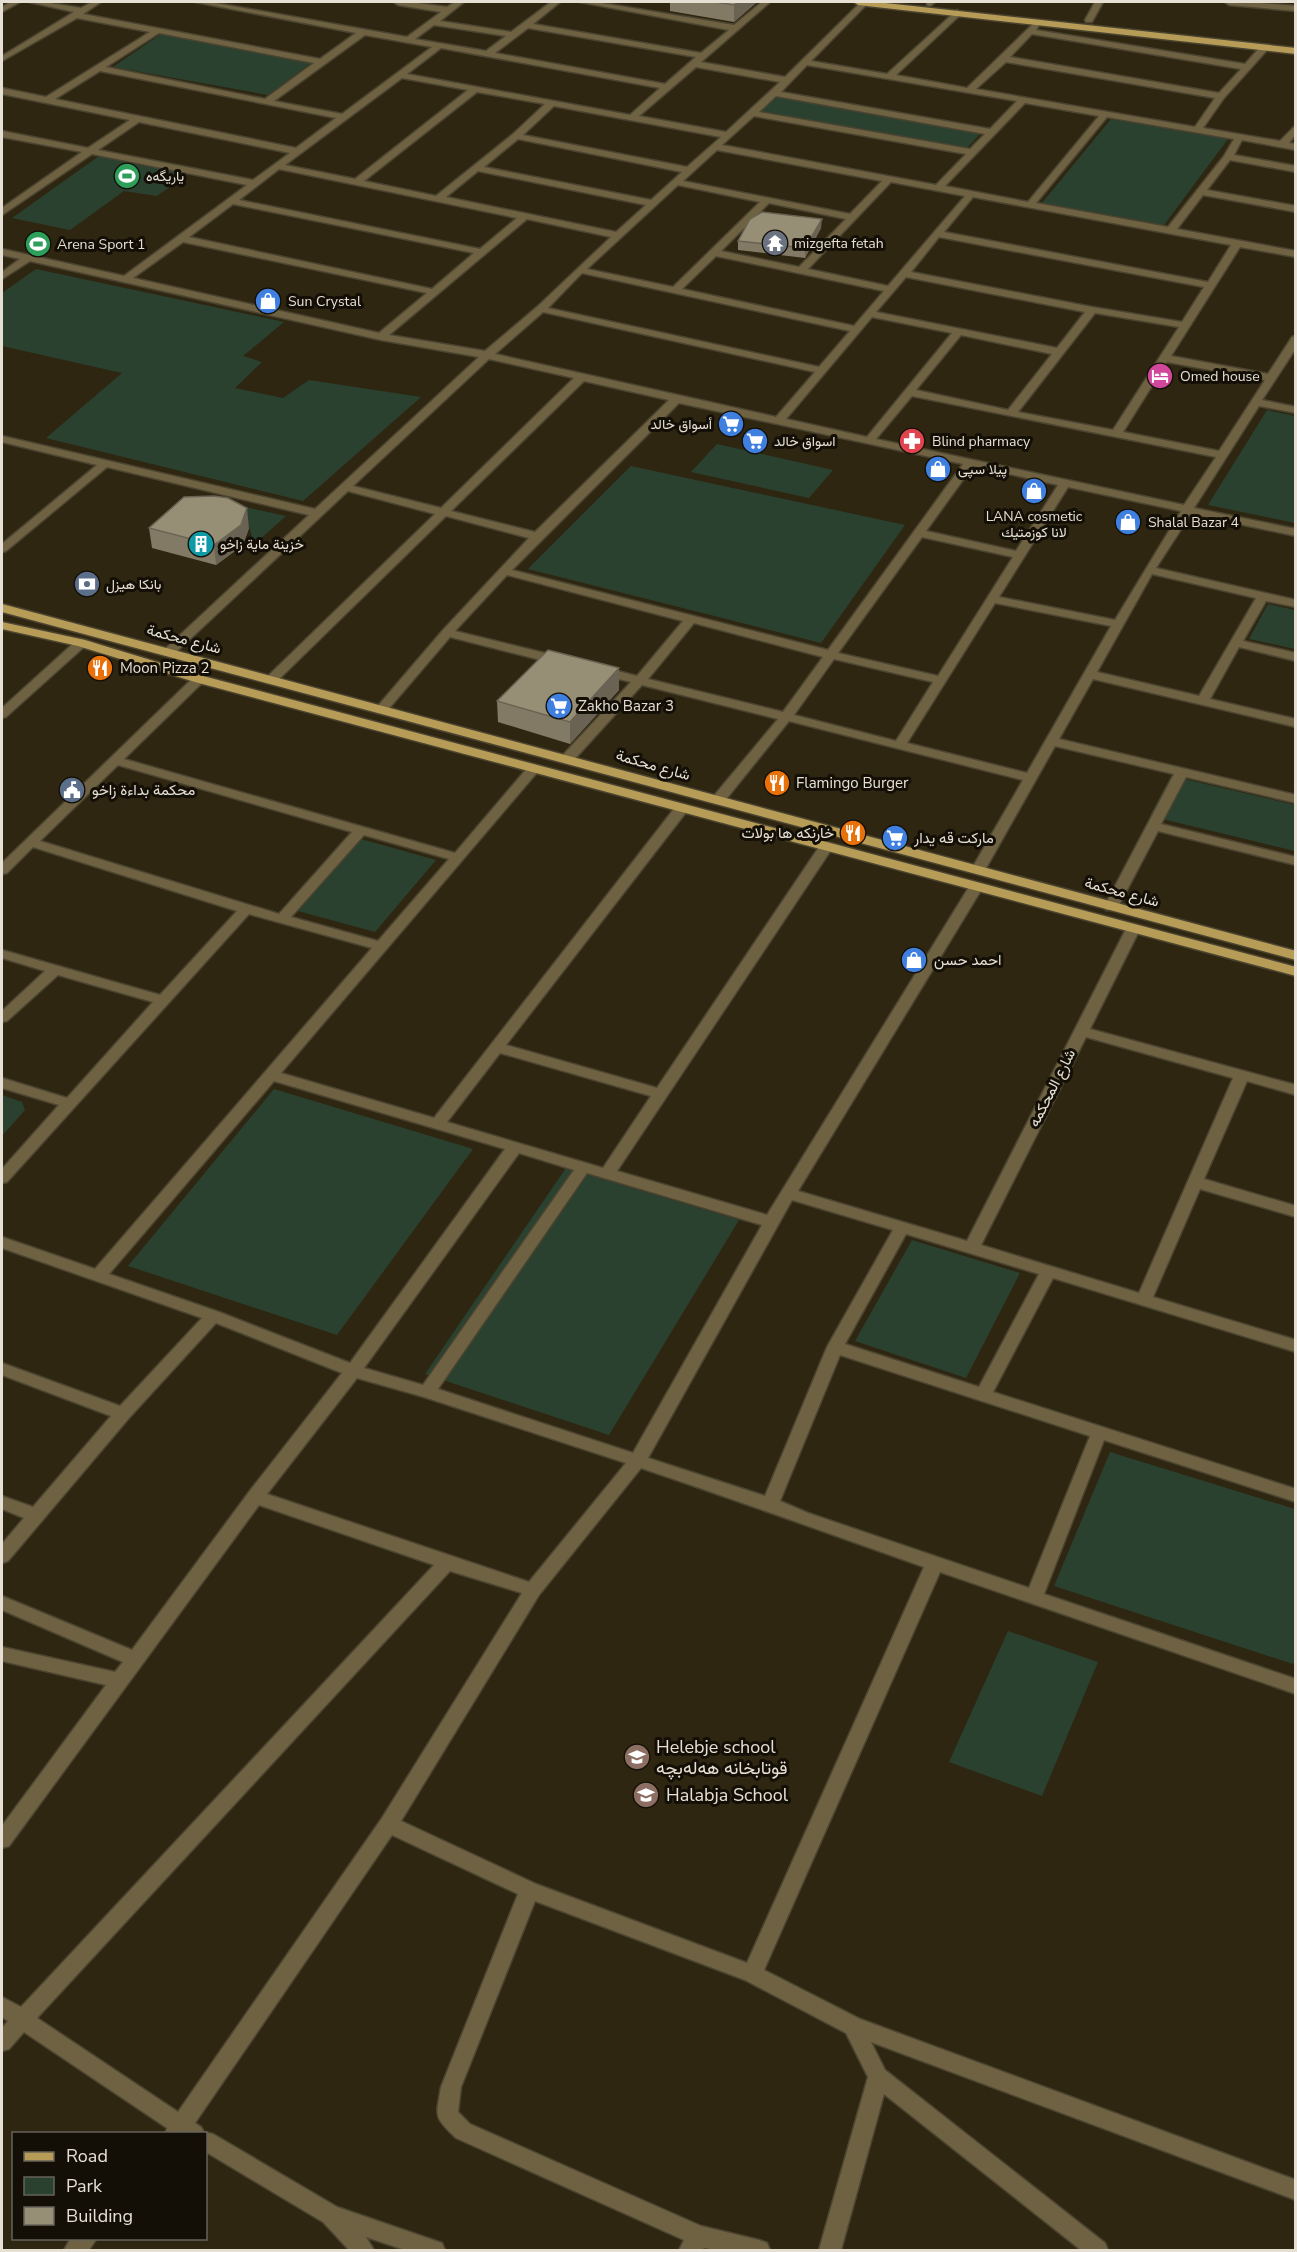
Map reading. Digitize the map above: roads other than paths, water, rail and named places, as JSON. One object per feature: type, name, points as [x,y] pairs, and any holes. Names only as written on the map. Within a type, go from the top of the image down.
[{"type":"main road","points":[[862,2],[1038,22],[1124,27],[1296,44]]},
{"type":"main road","points":[[919,2],[1089,20],[1296,51]]},
{"type":"main road","name":"شارع محكمة","points":[[2,608],[1296,956]]},
{"type":"main road","points":[[2,626],[81,643],[200,679],[1294,972],[1292,962],[1296,956]]},
{"type":"main road","points":[[1243,957],[1250,953],[1249,943]]},
{"type":"street","points":[[2,10],[16,2]]},
{"type":"street","points":[[33,2],[158,30],[321,62]]},
{"type":"street","points":[[2,59],[97,2]]},
{"type":"street","points":[[199,2],[668,87]]},
{"type":"street","points":[[239,9],[250,2]]},
{"type":"street","points":[[398,2],[447,10]]},
{"type":"street","points":[[408,40],[460,2]]},
{"type":"street","points":[[487,55],[556,2]]},
{"type":"street","points":[[584,2],[734,28]]},
{"type":"street","points":[[631,118],[766,2]]},
{"type":"street","points":[[169,652],[487,355],[541,309],[652,203],[774,93],[862,2]]},
{"type":"street","points":[[1089,20],[1099,2]]},
{"type":"street","points":[[1229,2],[1296,9]]},
{"type":"street","points":[[889,76],[957,13]]},
{"type":"street","points":[[432,22],[513,35]]},
{"type":"street","points":[[970,90],[1004,59],[1038,22]]},
{"type":"street","points":[[526,25],[703,57]]},
{"type":"street","points":[[48,100],[158,30]]},
{"type":"street","points":[[1029,31],[1245,67]]},
{"type":"street","points":[[266,102],[363,32]]},
{"type":"street","points":[[125,280],[439,46]]},
{"type":"street","points":[[1197,131],[1221,96],[1265,47]]},
{"type":"street","points":[[1004,59],[1221,96]]},
{"type":"street","points":[[804,62],[1296,147]]},
{"type":"street","points":[[695,64],[786,80]]},
{"type":"street","points":[[99,68],[342,117]]},
{"type":"street","points":[[400,75],[726,135]]},
{"type":"street","points":[[357,182],[475,89]]},
{"type":"street","points":[[2,91],[296,151]]},
{"type":"street","points":[[774,93],[990,132]]},
{"type":"street","points":[[938,188],[1023,100]]},
{"type":"street","points":[[438,199],[516,136],[552,103]]},
{"type":"street","points":[[752,113],[971,152]]},
{"type":"street","points":[[1030,205],[1105,114]]},
{"type":"street","points":[[2,212],[138,118]]},
{"type":"street","points":[[1282,145],[1296,128]]},
{"type":"street","points":[[2,134],[254,183]]},
{"type":"street","points":[[516,136],[688,170]]},
{"type":"street","points":[[1170,231],[1203,192],[1239,138]]},
{"type":"street","points":[[716,147],[1296,254]]},
{"type":"street","points":[[1228,157],[1296,169]]},
{"type":"street","points":[[276,166],[618,235]]},
{"type":"street","points":[[477,168],[652,203]]},
{"type":"street","points":[[801,271],[889,179]]},
{"type":"street","points":[[676,182],[851,217]]},
{"type":"street","points":[[1203,192],[1296,209]]},
{"type":"street","points":[[778,421],[971,194]]},
{"type":"street","points":[[676,289],[767,200]]},
{"type":"street","points":[[230,201],[482,252]]},
{"type":"street","points":[[381,337],[525,216]]},
{"type":"street","points":[[937,234],[1210,285]]},
{"type":"street","points":[[180,238],[434,292]]},
{"type":"street","points":[[1116,435],[1237,243]]},
{"type":"street","points":[[2,252],[381,337],[487,355],[676,399],[1296,533]]},
{"type":"street","points":[[712,252],[890,289]]},
{"type":"street","points":[[2,276],[27,258]]},
{"type":"street","points":[[580,270],[856,329]]},
{"type":"street","points":[[903,273],[1092,310],[1185,325]]},
{"type":"street","points":[[541,309],[821,370]]},
{"type":"street","points":[[1011,414],[1092,310]]},
{"type":"street","points":[[870,314],[1059,352]]},
{"type":"street","points":[[869,441],[959,332]]},
{"type":"street","points":[[978,870],[1149,570],[1296,339]]},
{"type":"street","points":[[1164,358],[1270,378]]},
{"type":"street","points":[[271,680],[582,377]]},
{"type":"street","points":[[909,392],[1224,455]]},
{"type":"street","points":[[381,710],[447,633],[537,536],[676,399]]},
{"type":"street","points":[[1255,402],[1296,410]]},
{"type":"street","points":[[2,439],[317,513]]},
{"type":"street","points":[[718,800],[786,717],[970,462]]},
{"type":"street","points":[[2,549],[104,464]]},
{"type":"street","points":[[900,745],[1065,483]]},
{"type":"street","points":[[345,487],[537,536]]},
{"type":"street","points":[[918,533],[1019,555]]},
{"type":"street","points":[[1149,570],[1296,604]]},
{"type":"street","points":[[504,571],[831,655],[941,680]]},
{"type":"street","points":[[1202,701],[1263,596]]},
{"type":"street","points":[[991,599],[1117,624]]},
{"type":"street","points":[[567,759],[640,680],[691,619]]},
{"type":"street","points":[[447,633],[572,663]]},
{"type":"street","points":[[2,714],[81,643]]},
{"type":"street","points":[[1236,643],[1296,657]]},
{"type":"street","points":[[594,669],[1031,778]]},
{"type":"street","points":[[1089,674],[1296,723]]},
{"type":"street","points":[[2,870],[200,679]]},
{"type":"street","points":[[2,700],[21,696]]},
{"type":"street","points":[[1052,741],[1296,799]]},
{"type":"street","points":[[114,760],[456,857]]},
{"type":"street","points":[[98,1276],[534,769]]},
{"type":"street","points":[[1111,907],[1182,772]]},
{"type":"street","points":[[437,1124],[681,808]]},
{"type":"street","points":[[1155,826],[1296,861]]},
{"type":"street","points":[[282,919],[360,831]]},
{"type":"street","points":[[30,842],[246,909],[380,946]]},
{"type":"street","points":[[607,1174],[826,847]]},
{"type":"street","points":[[2,2006],[184,2131],[389,1824],[533,1590],[638,1461],[788,1193],[976,887]]},
{"type":"street","points":[[2,1178],[161,1000],[246,909]]},
{"type":"street","name":"شارع المحكمه","points":[[972,1247],[1133,930]]},
{"type":"street","points":[[2,954],[161,1000]]},
{"type":"street","points":[[2,1018],[55,970]]},
{"type":"street","points":[[1081,1031],[1296,1090]]},
{"type":"street","points":[[496,1047],[660,1094]]},
{"type":"street","points":[[270,1075],[771,1222]]},
{"type":"street","points":[[1144,1300],[1242,1075]]},
{"type":"street","points":[[2,1083],[68,1103]]},
{"type":"street","points":[[2,1840],[9,1821],[120,1681],[255,1497],[352,1371],[515,1147]]},
{"type":"street","points":[[427,1392],[584,1167]]},
{"type":"street","points":[[1195,1182],[1296,1212]]},
{"type":"street","points":[[788,1193],[1296,1346]]},
{"type":"street","points":[[770,1504],[835,1347],[902,1227]]},
{"type":"street","points":[[2,1242],[213,1316],[352,1371],[427,1392],[770,1504],[802,1518],[1296,1687]]},
{"type":"street","points":[[983,1395],[1049,1271]]},
{"type":"street","points":[[2,1556],[123,1414],[213,1316]]},
{"type":"street","points":[[835,1347],[1296,1496]]},
{"type":"street","points":[[2,1369],[123,1414]]},
{"type":"street","points":[[1034,1597],[1100,1433]]},
{"type":"street","points":[[255,1497],[533,1590]]},
{"type":"street","points":[[2,1502],[35,1515]]},
{"type":"street","points":[[2,2042],[447,1563]]},
{"type":"street","points":[[752,1974],[935,1563]]},
{"type":"street","points":[[2,1603],[134,1659]]},
{"type":"street","points":[[2,1654],[120,1681]]},
{"type":"street","points":[[389,1824],[529,1890],[752,1974],[853,2026],[1296,2190]]},
{"type":"street","points":[[529,1890],[451,2087],[447,2116],[463,2132],[694,2243],[759,2250]]},
{"type":"street","points":[[853,2026],[878,2077],[1097,2250]]},
{"type":"street","points":[[830,2250],[878,2077]]},
{"type":"street","points":[[207,2142],[332,2215],[434,2250]]},
{"type":"street","points":[[332,2215],[363,2250]]},
{"type":"place","name":"یاریگه‌ه","points":[[127,176]]},
{"type":"place","name":"mizgefta fetah","points":[[775,243]]},
{"type":"place","name":"Arena Sport 1","points":[[38,244]]},
{"type":"place","name":"Sun Crystal","points":[[268,301]]},
{"type":"place","name":"Omed house","points":[[1160,376]]},
{"type":"place","name":"أسواق خالد","points":[[731,424]]},
{"type":"place","name":"اسواق خالد","points":[[755,441]]},
{"type":"place","name":"Blind pharmacy","points":[[912,441]]},
{"type":"place","name":"پيلا سپى","points":[[938,469]]},
{"type":"place","name":"LANA cosmetic لانا کوزمتیك","points":[[1034,491]]},
{"type":"place","name":"Shalal Bazar 4","points":[[1128,522]]},
{"type":"place","name":"خزينة ماية زاخو","points":[[201,544]]},
{"type":"place","name":"بانکا هیزل","points":[[87,584]]},
{"type":"place","name":"Moon Pizza 2","points":[[100,668]]},
{"type":"place","name":"Zakho Bazar 3","points":[[559,706]]},
{"type":"place","name":"Flamingo Burger","points":[[777,783]]},
{"type":"place","name":"محكمة بداءة زاخو","points":[[72,790]]},
{"type":"place","name":"خارنكه ها بولات","points":[[853,833]]},
{"type":"place","name":"ماركت قه يدار","points":[[895,838]]},
{"type":"place","name":"احمد حسن","points":[[914,960]]},
{"type":"place","name":"Helebje school قوتابخانە هەلەبچە","points":[[637,1757]]},
{"type":"place","name":"Halabja School","points":[[646,1795]]}]
